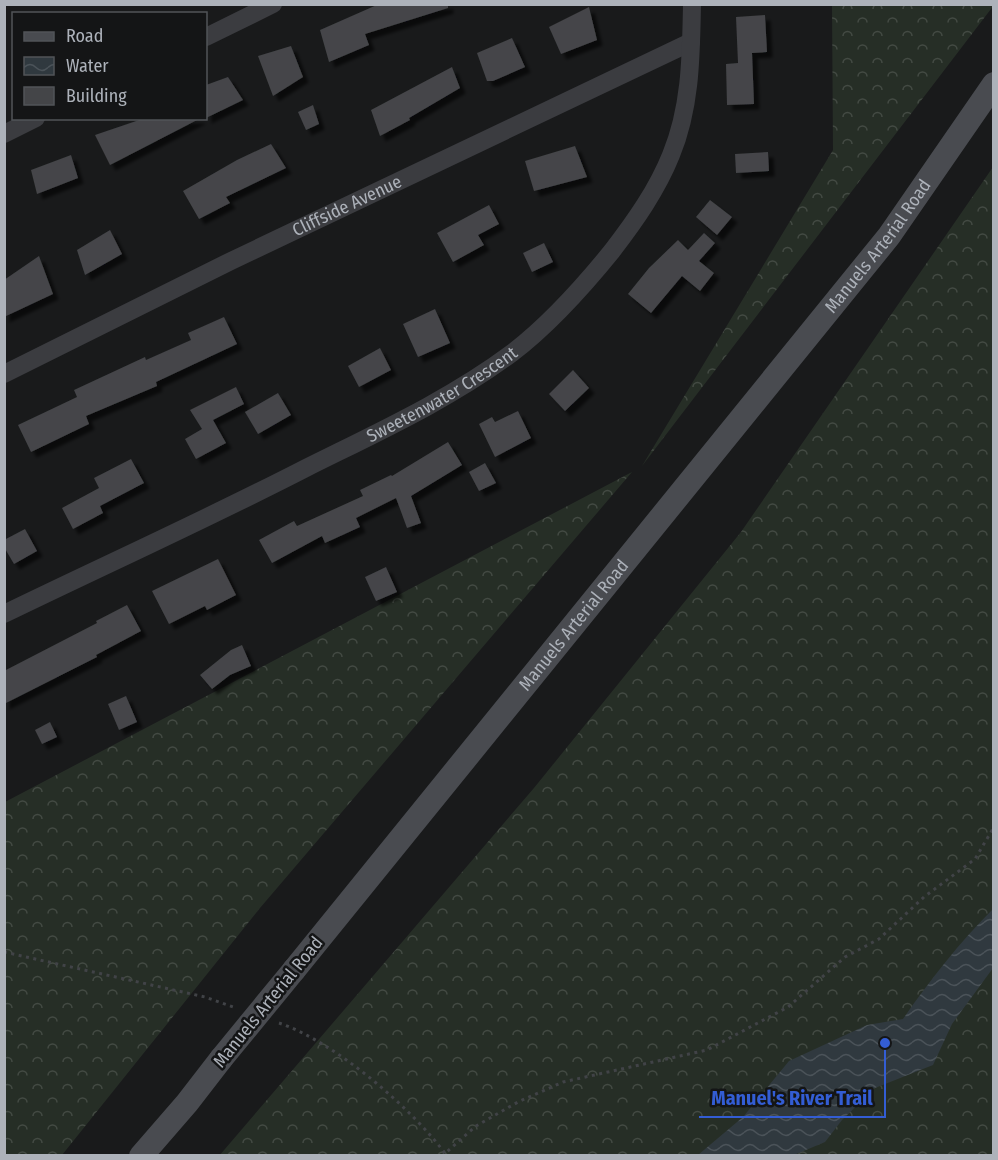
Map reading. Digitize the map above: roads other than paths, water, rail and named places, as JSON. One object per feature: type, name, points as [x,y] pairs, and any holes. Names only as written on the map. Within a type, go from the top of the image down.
[{"type":"main road","name":"Manuels Arterial Road","points":[[141,1155],[187,1102],[889,236],[993,84]]},
{"type":"street","points":[[207,37],[273,4]]},
{"type":"street","name":"Sweetenwater Crescent","points":[[4,614],[233,506],[448,396],[513,352],[540,329],[573,297],[604,260],[626,232],[660,179],[672,153],[682,119],[690,77],[692,4]]},
{"type":"street","name":"Cliffside Avenue","points":[[4,374],[242,256],[692,42]]},
{"type":"street","points":[[4,134],[32,120]]},
{"type":"water","points":[[993,909],[993,968],[952,1024],[933,1065],[875,1088],[842,1120],[825,1142],[794,1155],[698,1155],[743,1117],[789,1061],[867,1025],[903,1019],[945,962]]},
{"type":"place","name":"Manuel's River Trail","points":[[885,1043]]}]
